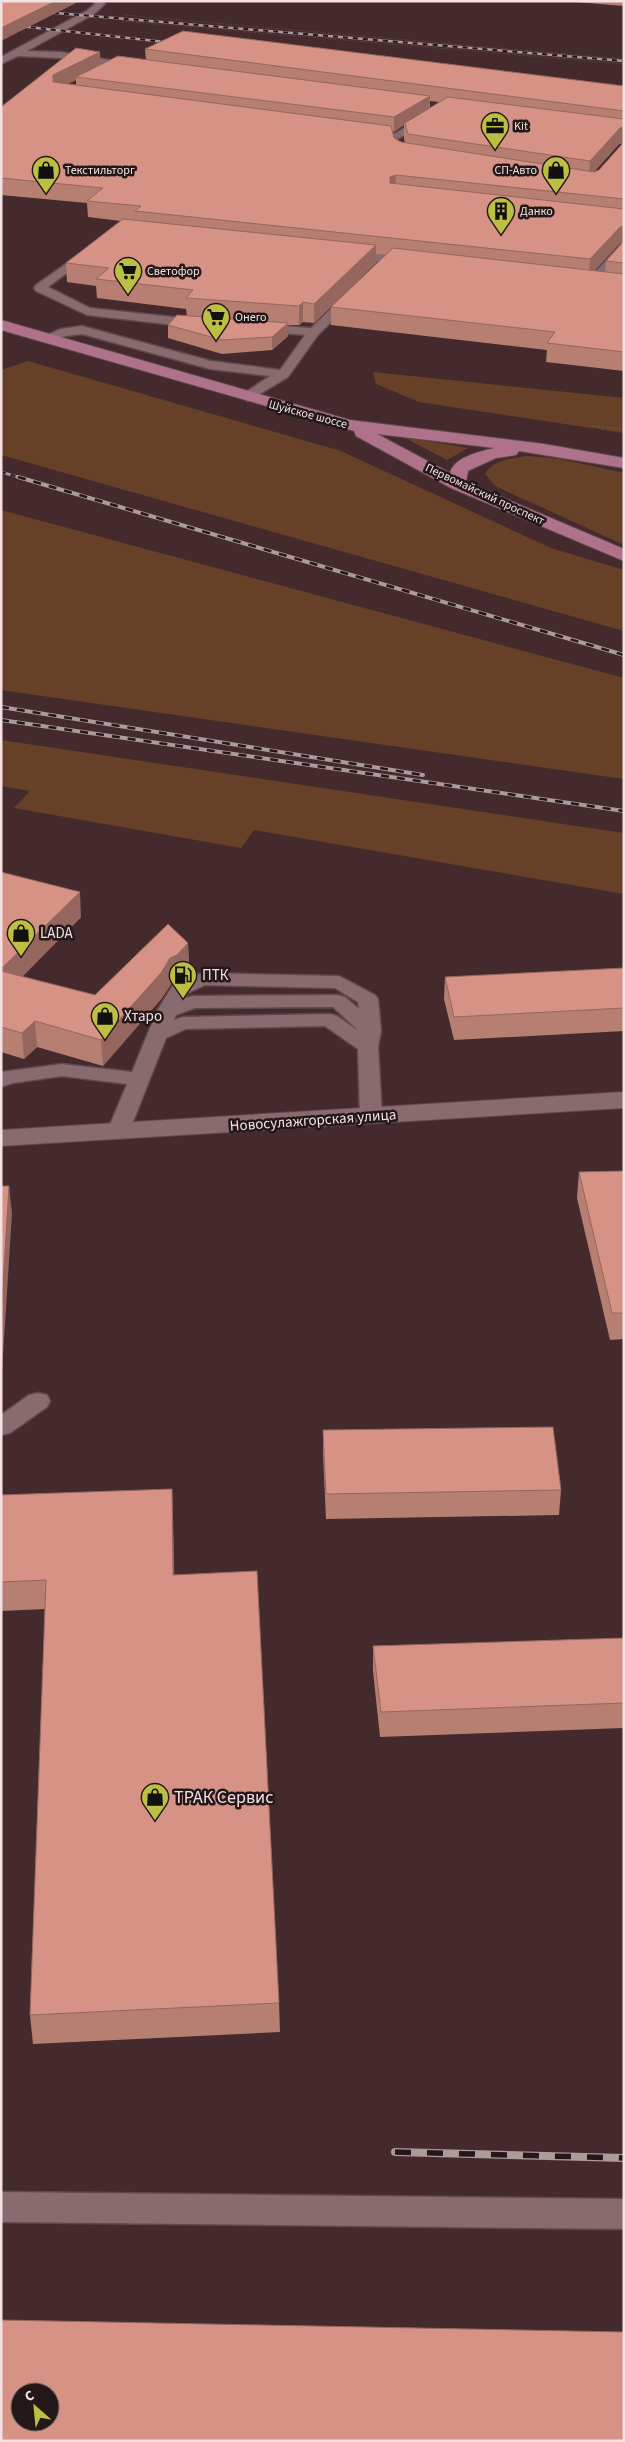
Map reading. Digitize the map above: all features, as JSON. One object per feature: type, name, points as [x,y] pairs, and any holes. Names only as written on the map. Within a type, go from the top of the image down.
[{"type":"main road","name":"Шуйское шоссе","points":[[1,325],[349,425],[544,450],[624,463]]},
{"type":"main road","name":"Первомайский проспект","points":[[349,425],[457,484],[624,556]]},
{"type":"main road","points":[[457,484],[460,469],[475,460],[500,452],[544,450]]},
{"type":"main road","name":"Новосулажгорская улица","points":[[1,1138],[624,1100]]},
{"type":"lane","points":[[2,61],[91,12],[100,4],[97,1]]},
{"type":"lane","points":[[19,53],[60,55],[146,69]]},
{"type":"lane","points":[[100,73],[116,65]]},
{"type":"lane","points":[[356,132],[397,141],[432,108]]},
{"type":"lane","points":[[101,242],[40,288],[87,311],[181,323],[215,325]]},
{"type":"lane","points":[[608,284],[588,282],[624,247]]},
{"type":"lane","points":[[330,253],[394,260],[375,272]]},
{"type":"lane","points":[[248,397],[283,374],[314,332],[362,286]]},
{"type":"lane","points":[[242,326],[314,332]]},
{"type":"lane","points":[[47,338],[64,332],[82,330],[210,365],[283,374]]},
{"type":"lane","points":[[118,1132],[158,1034],[180,988],[202,979],[339,982],[368,999],[371,1116]]},
{"type":"lane","points":[[158,1034],[183,1023],[330,1020],[370,1039]]},
{"type":"lane","points":[[1,1081],[7,1077],[62,1070],[140,1079]]},
{"type":"lane","points":[[1,1427],[38,1401]]},
{"type":"lane","points":[[1,2206],[624,2214]]},
{"type":"path","points":[[91,12],[624,59]]},
{"type":"path","points":[[80,18],[624,64]]},
{"type":"shaded area","points":[[28,361],[341,451],[551,548],[624,570],[624,631],[1,455],[1,370]]},
{"type":"shaded area","points":[[373,372],[624,398],[624,433],[419,402],[376,384]]},
{"type":"shaded area","points":[[403,437],[468,448],[447,460]]},
{"type":"shaded area","points":[[527,456],[560,459],[624,473],[624,545],[495,486],[485,474],[493,465],[509,459]]},
{"type":"shaded area","points":[[1,510],[624,678],[624,779],[1,690]]},
{"type":"shaded area","points":[[1,740],[624,833],[624,894],[254,830],[241,848],[14,808],[30,791],[1,786]]},
{"type":"building","points":[[1,1],[56,1],[1,28]]},
{"type":"building","points":[[183,31],[624,86],[624,111],[145,49]]},
{"type":"building","points":[[76,48],[100,52],[53,75],[53,82],[391,126],[394,138],[401,142],[594,172],[599,170],[624,142],[624,199],[396,175],[390,177],[390,183],[624,209],[624,226],[620,227],[590,259],[135,211],[141,206],[87,201],[103,188],[1,178],[1,107]]},
{"type":"building","points":[[118,56],[430,96],[394,117],[76,77]]},
{"type":"building","points":[[448,97],[624,119],[624,127],[620,128],[590,161],[408,134],[405,123]]},
{"type":"building","points":[[123,219],[376,245],[314,304],[303,302],[299,306],[186,298],[193,290],[96,279],[109,268],[66,263]]},
{"type":"building","points":[[624,241],[624,263],[606,261]]},
{"type":"building","points":[[393,248],[624,274],[624,352],[547,343],[555,332],[331,307]]},
{"type":"building","points":[[177,315],[288,323],[272,337],[222,340],[168,325]]},
{"type":"building","points":[[1,872],[80,892],[1,969]]},
{"type":"building","points":[[168,924],[188,943],[177,955],[170,958],[161,973],[101,1040],[35,1021],[22,1033],[1,1027],[1,971],[95,995]]},
{"type":"building","points":[[624,968],[624,1008],[454,1017],[445,977]]},
{"type":"building","points":[[624,1171],[624,1313],[612,1313],[579,1172]]},
{"type":"building","points":[[1,1186],[9,1186],[1,1318]]},
{"type":"building","points":[[553,1427],[561,1490],[326,1494],[323,1430]]},
{"type":"building","name":"ТРАК Сервис","points":[[172,1489],[173,1575],[257,1571],[279,2003],[30,2015],[46,1580],[1,1582],[1,1495]]},
{"type":"building","points":[[624,1638],[624,1703],[381,1712],[373,1646]]},
{"type":"building","points":[[1,2320],[624,2332],[624,2441],[1,2441]]},
{"type":"railway","points":[[44,12],[624,61]]},
{"type":"railway","points":[[1,24],[174,43]]},
{"type":"railway","points":[[1,472],[22,478]]},
{"type":"railway","points":[[18,477],[624,655]]},
{"type":"railway","points":[[1,707],[423,775]]},
{"type":"railway","points":[[1,720],[624,811]]},
{"type":"railway","points":[[395,2152],[624,2158]]},
{"type":"place","name":"Kit","points":[[495,150]]},
{"type":"place","name":"Текстильторг","points":[[46,194]]},
{"type":"place","name":"СП-Авто","points":[[556,194]]},
{"type":"place","name":"Данко","points":[[501,235]]},
{"type":"place","name":"Светофор","points":[[128,295]]},
{"type":"place","name":"Онего","points":[[216,341]]},
{"type":"place","name":"LADA","points":[[21,957]]},
{"type":"place","name":"ПТК","points":[[183,999]]},
{"type":"place","name":"Хтаро","points":[[105,1040]]},
{"type":"place","name":"ТРАК Сервис","points":[[155,1821]]}]
